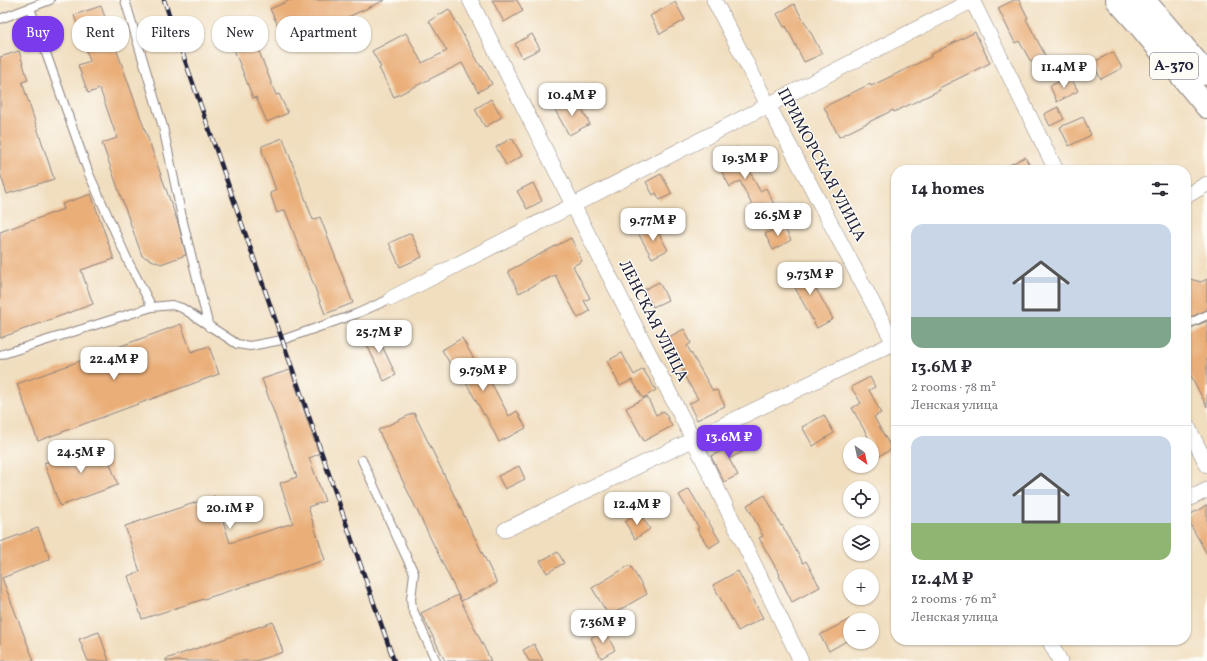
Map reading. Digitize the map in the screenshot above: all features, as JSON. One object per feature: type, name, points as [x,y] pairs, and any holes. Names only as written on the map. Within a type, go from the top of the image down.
[{"type":"highway","name":"А-370","points":[[1117,0],[1207,107]]},
{"type":"highway","name":"А-370","points":[[1144,0],[1207,74]]},
{"type":"street","name":"ЛЕНСКАЯ УЛИЦА","points":[[470,0],[693,439],[801,661]]},
{"type":"street","name":"ПРИМОРСКАЯ УЛИЦА","points":[[714,0],[891,336]]},
{"type":"street","points":[[392,298],[972,0],[1054,165]]},
{"type":"street","points":[[1191,193],[1207,184]]},
{"type":"street","points":[[504,530],[891,346]]},
{"type":"street","points":[[1191,433],[1207,465]]},
{"type":"street","points":[[1191,498],[1207,490]]},
{"type":"street","points":[[1052,645],[1060,661]]},
{"type":"lane","points":[[0,18],[50,0]]},
{"type":"lane","points":[[125,0],[164,127],[183,222],[209,326]]},
{"type":"lane","points":[[30,8],[89,174],[129,263],[152,307]]},
{"type":"lane","points":[[0,355],[152,307],[172,305],[182,308],[237,344],[250,346],[264,344],[282,340],[356,314],[392,298]]},
{"type":"lane","points":[[1191,323],[1207,315]]},
{"type":"lane","points":[[362,460],[414,573],[411,599],[412,608],[436,661]]},
{"type":"building","points":[[290,0],[385,0],[350,16],[276,16],[276,22],[270,9]]},
{"type":"building","points":[[492,0],[517,0],[523,11],[504,22]]},
{"type":"building","points":[[1014,0],[1019,0],[1028,18],[1026,19],[1045,55],[1031,62],[1019,41],[1015,43],[998,8]]},
{"type":"building","points":[[675,2],[685,20],[660,34],[650,16]]},
{"type":"building","points":[[794,4],[822,54],[804,62],[786,26],[784,27],[777,14]]},
{"type":"building","points":[[101,6],[105,16],[74,16]]},
{"type":"building","points":[[449,9],[492,84],[478,92],[462,63],[394,97],[379,68],[381,67],[372,51],[406,33],[422,63],[447,51],[429,21]]},
{"type":"building","points":[[975,32],[990,63],[939,88],[940,90],[894,112],[893,110],[839,137],[824,107],[870,84],[871,86],[931,57],[930,55]]},
{"type":"building","points":[[532,34],[540,49],[522,58],[515,44]]},
{"type":"building","points":[[19,52],[28,80],[22,82],[54,179],[7,194],[0,173],[0,57]]},
{"type":"building","points":[[87,52],[117,52],[178,223],[186,255],[161,264],[142,256],[102,143],[117,138],[100,89],[88,93],[78,65],[90,61]]},
{"type":"building","points":[[235,52],[259,52],[276,95],[279,94],[288,113],[267,122],[256,97],[253,98]]},
{"type":"building","points":[[1113,52],[1122,68],[1101,79],[1092,63]]},
{"type":"building","points":[[1070,76],[1078,91],[1057,102],[1050,86]]},
{"type":"building","points":[[491,99],[502,117],[485,127],[475,109]]},
{"type":"building","points":[[576,99],[590,124],[569,135],[555,110]]},
{"type":"building","points":[[1058,107],[1064,119],[1050,126],[1044,114]]},
{"type":"building","points":[[1083,117],[1091,135],[1069,146],[1060,127]]},
{"type":"building","points":[[283,138],[313,220],[320,217],[353,303],[325,314],[285,210],[277,213],[270,193],[276,190],[262,151],[262,146]]},
{"type":"building","points":[[512,138],[522,156],[506,165],[496,147]]},
{"type":"building","points":[[737,147],[760,191],[766,188],[774,204],[756,213],[740,181],[730,187],[720,168],[727,164],[723,155]]},
{"type":"building","points":[[1025,157],[1029,165],[1010,165]]},
{"type":"building","points":[[661,174],[672,194],[660,200],[656,193],[653,195],[646,182]]},
{"type":"building","points":[[533,183],[542,201],[527,209],[517,191]]},
{"type":"building","points":[[91,194],[114,259],[81,270],[93,304],[0,338],[0,232],[64,209],[62,204]]},
{"type":"building","points":[[654,225],[668,250],[652,258],[638,233]]},
{"type":"building","points":[[783,225],[791,240],[773,250],[765,234]]},
{"type":"building","points":[[411,233],[422,257],[400,267],[389,243]]},
{"type":"building","points":[[571,238],[582,261],[573,266],[590,298],[584,301],[590,311],[578,318],[555,275],[519,293],[508,271]]},
{"type":"building","points":[[806,265],[816,284],[814,285],[833,319],[817,328],[788,275]]},
{"type":"building","points":[[1191,279],[1201,282],[1207,279],[1207,310],[1191,317]]},
{"type":"building","points":[[659,282],[668,300],[653,307],[644,290]]},
{"type":"building","points":[[1207,321],[1207,407],[1191,376],[1191,328]]},
{"type":"building","points":[[181,324],[191,352],[209,346],[219,374],[38,441],[17,384]]},
{"type":"building","points":[[373,327],[396,375],[384,381],[361,332]]},
{"type":"building","points":[[684,329],[691,343],[687,346],[713,391],[717,390],[725,406],[697,420],[689,404],[698,399],[682,372],[684,371],[667,338]]},
{"type":"building","points":[[462,338],[485,379],[488,377],[509,416],[517,411],[526,428],[499,442],[485,414],[484,415],[463,377],[459,379],[442,350]]},
{"type":"building","points":[[622,353],[634,375],[643,369],[656,390],[643,398],[632,380],[620,386],[607,361]]},
{"type":"building","points":[[290,370],[319,454],[309,458],[325,501],[308,507],[325,560],[142,619],[128,576],[140,572],[125,526],[215,496],[230,543],[293,523],[280,483],[297,477],[262,379]]},
{"type":"building","points":[[870,377],[875,387],[869,390],[881,413],[874,417],[891,447],[891,450],[879,456],[879,437],[868,437],[852,408],[861,403],[851,387]]},
{"type":"building","points":[[647,397],[656,415],[664,411],[672,426],[644,441],[626,408]]},
{"type":"building","points":[[414,413],[497,583],[461,601],[378,430]]},
{"type":"building","points":[[824,415],[834,433],[813,446],[802,427]]},
{"type":"building","points":[[742,438],[743,441],[747,439],[751,447],[729,459],[738,475],[724,482],[711,456],[724,450],[723,449]]},
{"type":"building","points":[[102,442],[118,485],[60,506],[44,463]]},
{"type":"building","points":[[519,466],[525,479],[505,489],[498,476]]},
{"type":"building","points":[[689,489],[720,541],[709,548],[679,495]]},
{"type":"building","points":[[765,495],[803,563],[806,561],[820,587],[792,602],[779,576],[780,575],[759,538],[763,536],[747,505]]},
{"type":"building","points":[[1207,505],[1207,554],[1191,526],[1191,514]]},
{"type":"building","points":[[639,512],[650,529],[635,539],[625,522]]},
{"type":"building","points":[[38,528],[50,559],[2,578],[34,661],[0,661],[0,542]]},
{"type":"building","points":[[558,552],[564,563],[547,573],[540,561]]},
{"type":"building","points":[[630,565],[647,594],[609,616],[592,588]]},
{"type":"building","points":[[738,571],[763,618],[738,631],[713,585]]},
{"type":"building","points":[[458,595],[491,661],[445,661],[421,613]]},
{"type":"building","points":[[273,622],[283,652],[256,661],[166,661],[166,659]]},
{"type":"building","points":[[843,623],[843,643],[829,651],[820,635]]},
{"type":"building","points":[[605,631],[615,650],[601,658],[591,638]]},
{"type":"building","points":[[99,632],[109,661],[88,661],[79,639]]},
{"type":"building","points":[[534,644],[543,661],[529,661],[523,650]]},
{"type":"railway","points":[[164,0],[394,661]]}]
